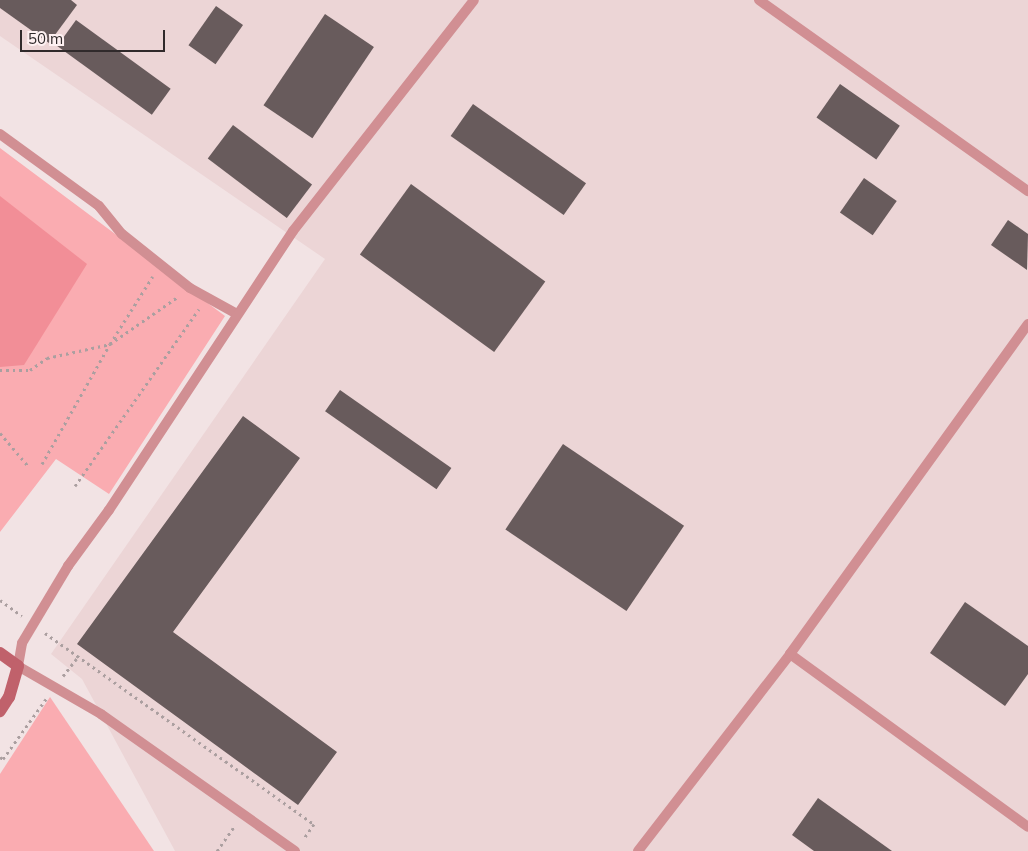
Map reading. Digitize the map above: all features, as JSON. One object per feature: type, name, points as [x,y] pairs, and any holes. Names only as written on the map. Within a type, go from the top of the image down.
[{"type":"main road","points":[[0,653],[18,666],[9,697],[0,711]]},
{"type":"lane","points":[[298,848],[243,814],[56,686],[18,666],[22,643],[32,624],[293,231],[474,0]]},
{"type":"lane","points":[[759,0],[1028,190]]},
{"type":"lane","points":[[0,134],[98,206],[122,234],[190,288],[237,314]]},
{"type":"lane","points":[[638,851],[790,654],[1028,324]]},
{"type":"lane","points":[[790,654],[1028,827]]},
{"type":"path","points":[[42,464],[110,344],[160,265]]},
{"type":"path","points":[[0,370],[30,370],[47,358],[110,344],[190,288]]},
{"type":"path","points":[[74,486],[207,299]]},
{"type":"path","points":[[0,433],[29,467]]},
{"type":"path","points":[[0,600],[314,824],[298,848]]},
{"type":"path","points":[[0,757],[3,759],[78,657]]},
{"type":"path","points":[[217,851],[243,814]]},
{"type":"shaded area","points":[[0,0],[1028,0],[1028,851],[175,851],[82,679],[51,654],[325,259],[0,36]]},
{"type":"shaded area","points":[[0,148],[225,316],[109,494],[56,459],[0,532]]},
{"type":"shaded area","points":[[0,196],[87,264],[24,365],[0,367]]},
{"type":"shaded area","points":[[50,697],[154,851],[0,851],[0,774]]},
{"type":"building","points":[[0,0],[71,0],[77,5],[49,43],[0,8]]},
{"type":"building","points":[[216,6],[243,25],[216,64],[188,45]]},
{"type":"building","points":[[325,14],[374,47],[312,138],[263,105]]},
{"type":"building","points":[[76,20],[171,89],[152,115],[57,46]]},
{"type":"building","points":[[840,84],[900,126],[876,159],[816,118]]},
{"type":"building","points":[[473,104],[586,183],[564,215],[451,136]]},
{"type":"building","points":[[233,125],[312,185],[287,218],[208,159]]},
{"type":"building","points":[[864,178],[897,201],[873,235],[840,212]]},
{"type":"building","points":[[411,184],[545,282],[494,352],[360,254]]},
{"type":"building","points":[[1008,220],[1028,234],[1027,270],[991,245]]},
{"type":"building","points":[[340,390],[451,468],[436,489],[325,411]]},
{"type":"building","points":[[243,416],[300,458],[173,632],[337,752],[298,805],[77,644]]},
{"type":"building","points":[[563,444],[684,526],[626,611],[505,529]]},
{"type":"building","points":[[965,602],[1028,646],[1028,674],[1005,706],[930,653]]},
{"type":"building","points":[[818,798],[892,851],[814,851],[792,835]]}]
